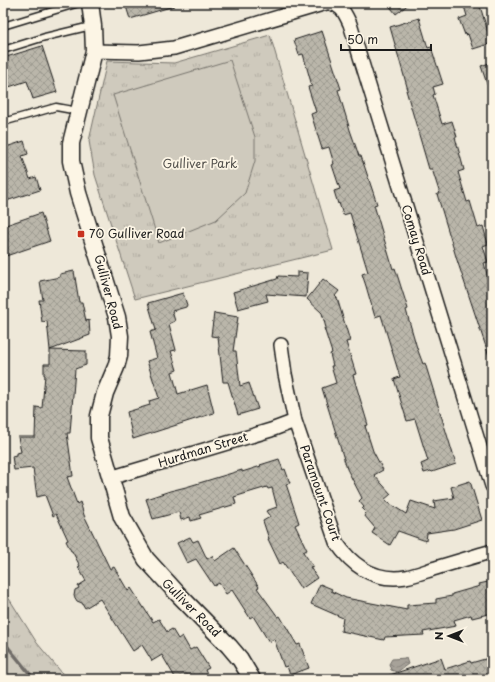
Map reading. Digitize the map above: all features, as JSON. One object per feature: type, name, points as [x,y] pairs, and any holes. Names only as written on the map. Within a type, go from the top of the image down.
[{"type":"street","name":"Gulliver Road","points":[[90,3],[94,51],[70,144],[71,161],[78,193],[117,317],[120,336],[119,356],[105,393],[99,416],[99,438],[122,517],[146,559],[164,580],[229,646],[240,659],[252,679]]},
{"type":"street","points":[[94,51],[139,52],[174,48],[326,3]]},
{"type":"street","name":"Comay Road","points":[[330,3],[335,4],[343,10],[350,24],[492,486]]},
{"type":"street","name":"Paramount Court","points":[[281,345],[285,374],[295,421],[336,542],[344,554],[376,576],[389,578],[407,577],[492,551]]},
{"type":"street","name":"Hurdman Street","points":[[110,478],[272,430],[295,421]]},
{"type":"lane","points":[[3,26],[79,3]]},
{"type":"lane","points":[[3,50],[45,37],[93,26]]},
{"type":"lane","points":[[3,122],[56,108],[78,111]]},
{"type":"green space","name":"Gulliver Park","points":[[270,35],[333,250],[135,299],[95,175],[89,141],[107,61],[174,63]]},
{"type":"green space","points":[[230,60],[255,137],[255,161],[245,193],[216,220],[159,243],[113,95]]},
{"type":"green space","points":[[3,589],[37,643],[67,679],[3,679]]},
{"type":"water","points":[[406,658],[408,664],[397,672],[391,670],[389,664],[392,659]]},
{"type":"building","points":[[125,3],[174,3],[174,6],[130,19]]},
{"type":"building","points":[[387,3],[410,3],[396,14]]},
{"type":"building","points":[[463,3],[479,3],[488,32],[492,30],[492,43],[473,49],[468,34],[465,35],[459,19],[467,16]]},
{"type":"building","points":[[419,18],[428,48],[431,47],[443,84],[433,87],[435,94],[433,95],[442,124],[452,121],[464,170],[458,172],[467,202],[470,201],[478,228],[483,226],[488,244],[483,246],[488,262],[484,263],[490,285],[492,285],[492,359],[490,359],[457,260],[437,194],[440,194],[432,169],[429,169],[406,90],[408,90],[390,27]]},
{"type":"building","points":[[322,31],[341,89],[338,90],[350,130],[359,156],[361,156],[377,204],[374,205],[393,269],[395,268],[408,309],[406,310],[417,348],[423,364],[425,363],[456,464],[432,472],[424,473],[421,464],[428,461],[415,419],[407,421],[394,379],[400,377],[381,315],[375,317],[362,274],[368,272],[350,213],[343,215],[339,203],[338,204],[334,191],[340,189],[332,165],[334,164],[329,147],[322,149],[311,114],[316,112],[308,87],[312,86],[303,54],[299,55],[294,40]]},
{"type":"building","points":[[42,46],[57,92],[33,99],[27,81],[3,89],[3,58]]},
{"type":"building","points":[[492,62],[492,92],[490,93],[481,66]]},
{"type":"building","points":[[24,141],[28,154],[22,156],[30,179],[36,177],[40,190],[3,202],[3,148]]},
{"type":"building","points":[[41,213],[50,241],[3,257],[3,226]]},
{"type":"building","points":[[74,271],[79,302],[82,302],[86,321],[89,320],[90,335],[50,350],[47,321],[42,322],[39,300],[43,300],[40,281],[60,277],[60,274]]},
{"type":"building","points":[[297,272],[308,273],[306,297],[266,294],[268,301],[238,309],[233,292],[277,279],[278,276],[297,277]]},
{"type":"building","points":[[323,279],[339,291],[335,296],[337,298],[350,341],[346,342],[356,374],[353,375],[368,425],[365,426],[373,451],[383,470],[374,475],[391,494],[384,500],[406,514],[411,501],[435,509],[434,501],[454,498],[451,487],[470,481],[482,520],[454,529],[427,533],[426,541],[398,531],[390,545],[372,533],[375,528],[364,515],[366,513],[362,509],[364,507],[359,501],[362,498],[347,469],[322,388],[336,383],[331,366],[333,366],[330,354],[332,353],[324,328],[326,328],[322,313],[307,299]]},
{"type":"building","points":[[183,293],[187,305],[186,307],[172,311],[175,321],[169,324],[176,350],[171,351],[177,370],[172,372],[178,394],[207,385],[214,413],[133,439],[127,412],[150,405],[149,401],[159,398],[147,361],[157,358],[150,332],[156,330],[148,303]]},
{"type":"building","points":[[214,313],[238,317],[233,351],[236,351],[240,386],[249,383],[258,409],[238,415],[228,382],[223,382],[218,337],[211,336]]},
{"type":"building","points":[[50,350],[86,351],[86,365],[75,369],[70,433],[67,433],[73,476],[67,477],[77,504],[80,502],[84,515],[110,569],[114,567],[128,591],[131,588],[153,622],[159,619],[167,632],[172,629],[178,639],[182,636],[190,650],[196,647],[209,668],[205,670],[209,679],[176,679],[162,655],[152,661],[142,645],[133,651],[100,599],[85,608],[74,596],[75,590],[79,588],[78,586],[86,581],[78,567],[80,566],[66,541],[68,540],[56,514],[53,516],[45,495],[37,497],[33,468],[14,470],[12,456],[21,452],[18,437],[35,437],[36,407],[42,408],[45,375],[44,364],[50,364]]},
{"type":"building","points":[[279,459],[283,470],[285,469],[290,483],[286,484],[299,523],[295,525],[307,550],[303,552],[313,566],[310,567],[317,578],[301,589],[283,562],[280,564],[268,539],[263,521],[270,517],[266,511],[277,507],[272,488],[268,489],[267,487],[234,497],[236,504],[199,515],[201,518],[191,521],[190,517],[181,520],[179,512],[153,519],[146,499],[242,470],[242,472]]},
{"type":"building","points":[[190,537],[193,542],[198,540],[207,559],[212,556],[215,561],[234,548],[259,587],[257,588],[278,617],[280,616],[297,645],[300,644],[309,668],[290,675],[287,666],[284,667],[274,639],[269,642],[253,616],[250,618],[232,590],[226,594],[219,583],[214,586],[196,559],[187,563],[177,543]]},
{"type":"building","points":[[492,581],[492,613],[472,618],[471,615],[454,620],[456,626],[423,632],[424,635],[385,637],[384,640],[341,631],[343,618],[311,604],[320,584],[332,589],[331,591],[346,598],[407,610],[407,605],[436,603],[436,599],[452,596],[452,594]]},
{"type":"building","points":[[492,657],[492,679],[385,679],[384,677],[441,658],[445,669],[470,661],[471,663]]},
{"type":"waterway","points":[[3,641],[34,679]]},
{"type":"place","name":"70 Gulliver Road","points":[[81,234]]}]
